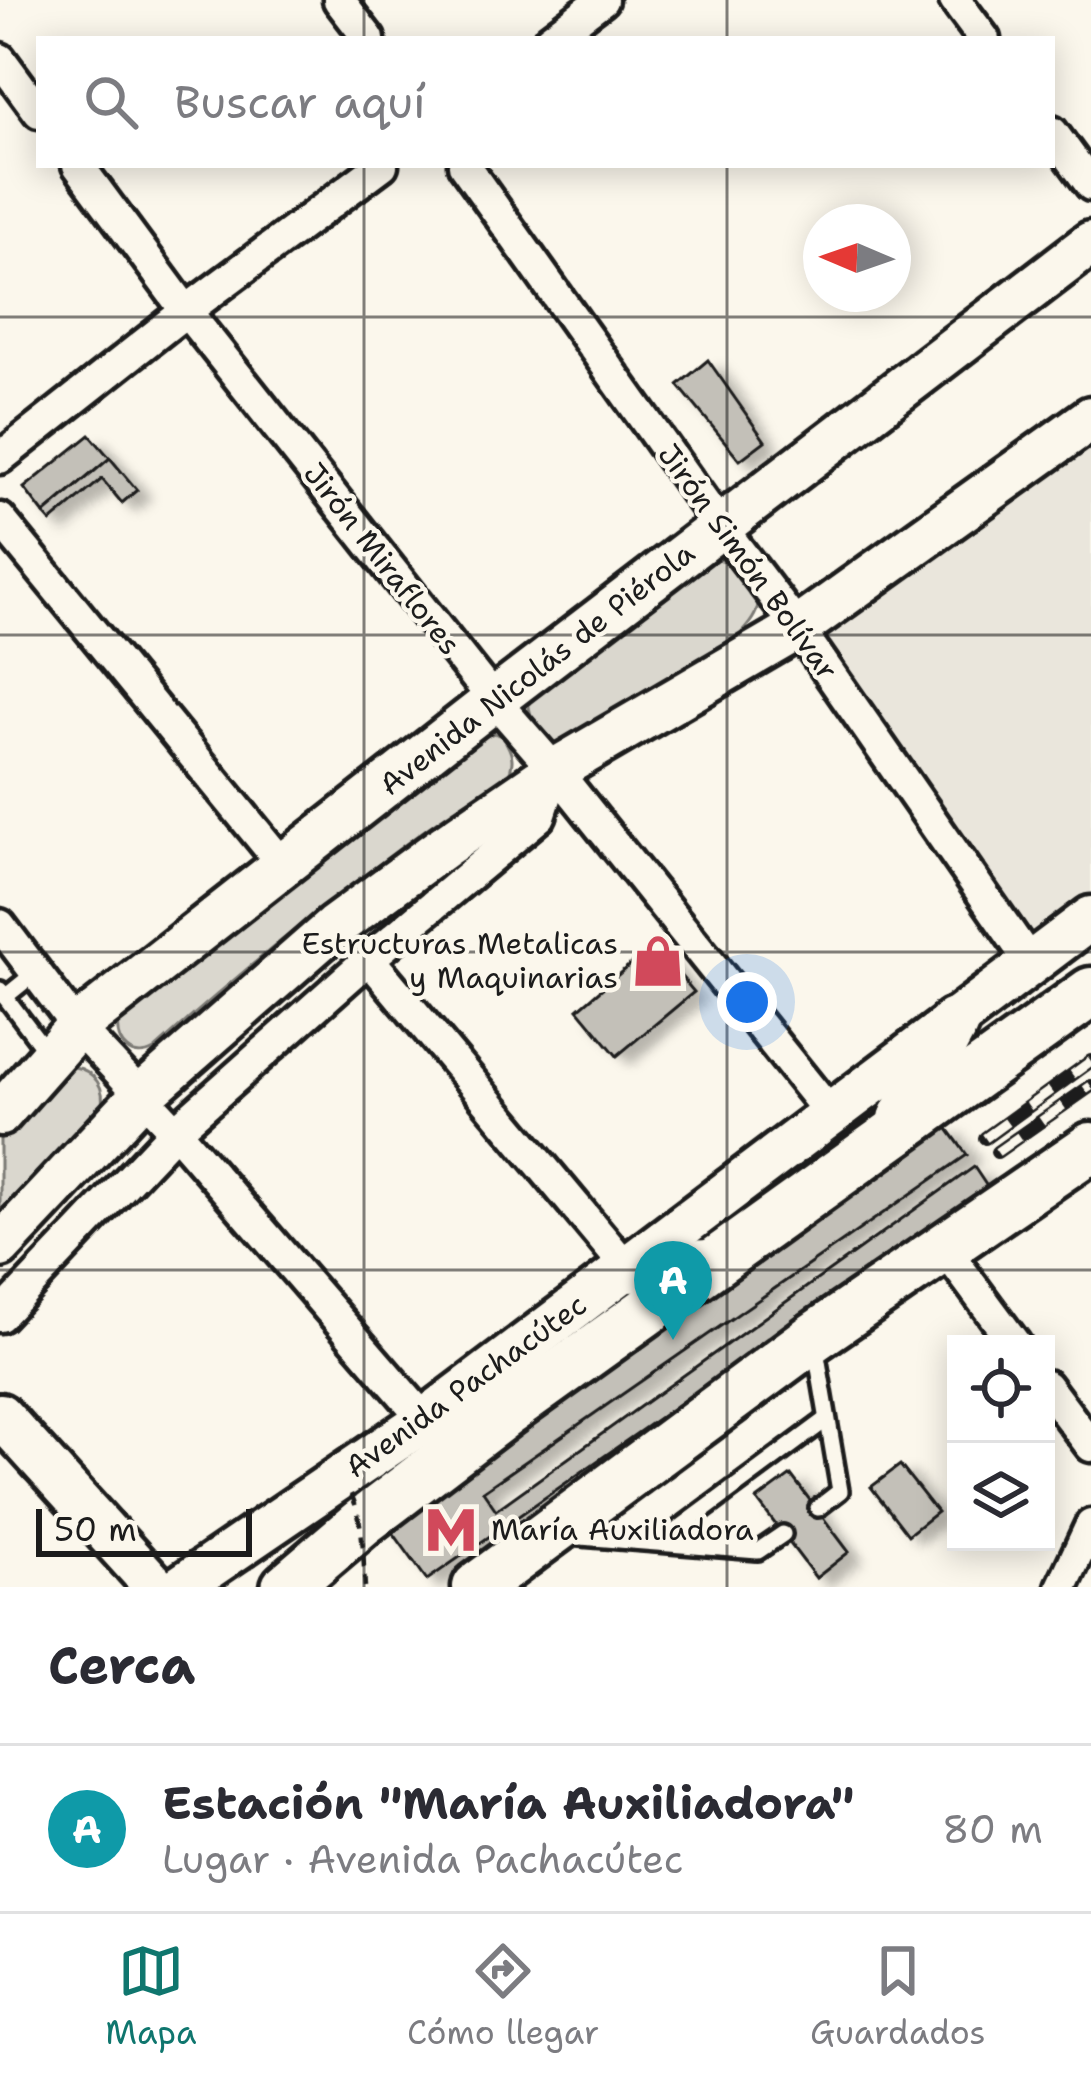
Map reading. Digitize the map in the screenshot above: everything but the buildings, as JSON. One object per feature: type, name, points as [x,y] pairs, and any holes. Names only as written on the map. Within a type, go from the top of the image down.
[{"type":"main road","name":"Avenida Nicolás de Piérola","points":[[0,1114],[64,1042],[283,865],[1091,243]]},
{"type":"main road","points":[[0,1246],[140,1096],[334,927],[555,770],[798,628],[1091,418]]},
{"type":"main road","name":"Avenida Pachacútec","points":[[180,1587],[425,1420],[1091,918]]},
{"type":"main road","name":"Avenida Pachacútec","points":[[297,1576],[444,1459],[1091,992]]},
{"type":"main road","points":[[894,1133],[954,1023]]},
{"type":"main road","points":[[477,1587],[814,1337],[1091,1147]]},
{"type":"main road","points":[[627,1268],[710,1264]]},
{"type":"main road","points":[[0,1414],[156,1587]]},
{"type":"street","points":[[339,0],[367,36]]},
{"type":"street","points":[[554,36],[602,0]]},
{"type":"street","points":[[955,0],[982,36]]},
{"type":"street","points":[[0,59],[36,108]]},
{"type":"street","points":[[1055,136],[1091,185]]},
{"type":"street","name":"Jirón Miraflores","points":[[80,168],[186,311],[494,700],[830,1113]]},
{"type":"street","points":[[0,458],[378,168]]},
{"type":"street","name":"Jirón Simón Bolívar","points":[[466,168],[798,628],[1030,962]]},
{"type":"street","points":[[0,518],[283,865]]},
{"type":"street","points":[[0,1316],[175,1131],[540,816],[555,770]]},
{"type":"street","points":[[0,925],[36,972],[64,1042],[140,1096],[175,1131],[425,1420]]},
{"type":"street","points":[[369,959],[627,1268]]},
{"type":"street","points":[[944,1248],[1008,1335]]},
{"type":"street","points":[[1055,1398],[1091,1446]]},
{"type":"street","points":[[1062,1587],[1091,1525]]},
{"type":"lane","points":[[36,972],[3,994],[64,1042]]},
{"type":"lane","points":[[814,1337],[840,1491],[818,1508]]},
{"type":"lane","points":[[661,1542],[827,1419]]},
{"type":"lane","points":[[547,1534],[758,1551],[783,1534]]},
{"type":"path","points":[[351,1494],[365,1587]]},
{"type":"shaded area","points":[[1091,435],[1091,942],[1051,970],[796,654]]},
{"type":"shaded area","points":[[716,559],[735,567],[758,600],[755,615],[743,632],[569,743],[552,746],[531,716],[529,694],[704,560]]},
{"type":"shaded area","points":[[494,733],[503,737],[511,752],[507,778],[436,822],[341,893],[154,1050],[139,1054],[122,1044],[118,1022],[471,742]]},
{"type":"shaded area","points":[[74,1067],[97,1082],[101,1108],[0,1221],[0,1137],[42,1087]]},
{"type":"railway","points":[[985,1138],[1091,1061]]},
{"type":"railway","points":[[997,1152],[1091,1086]]},
{"type":"place","name":"Estructuras Metalicas y Maquinarias","points":[[658,961]]},
{"type":"place","name":"Estación \"María Auxiliadora\"","points":[[673,1340]]},
{"type":"place","name":"María Auxiliadora","points":[[451,1530]]}]
